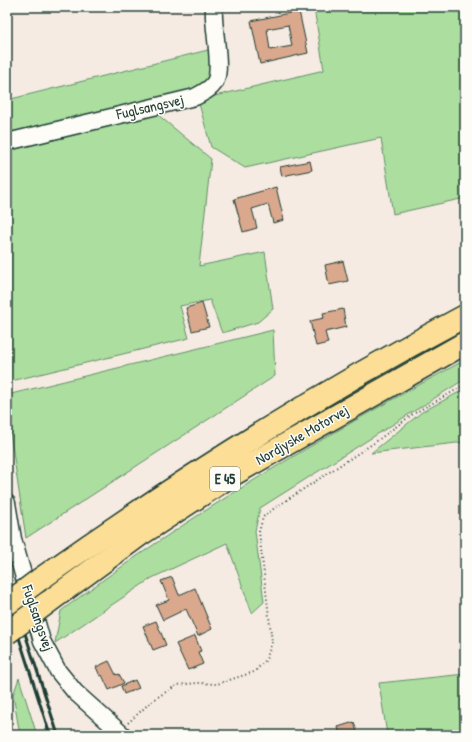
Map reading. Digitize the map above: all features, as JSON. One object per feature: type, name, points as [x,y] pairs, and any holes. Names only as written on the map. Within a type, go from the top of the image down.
[{"type":"highway","name":"Nordjyske Motorvej","points":[[7,604],[39,580],[198,471],[283,419],[465,316]]},
{"type":"highway","name":"Nordjyske Motorvej","points":[[7,633],[141,534],[232,475],[413,371],[465,344]]},
{"type":"street","name":"Fuglsangsvej","points":[[7,142],[195,97],[208,90],[216,81],[218,66],[214,7]]},
{"type":"street","name":"Fuglsangsvej","points":[[7,503],[13,539],[42,641],[58,670],[75,692],[122,733]]},
{"type":"path","points":[[122,733],[132,718],[153,700],[177,686],[198,683],[217,684],[254,672],[266,660],[272,642],[259,532],[263,518],[276,506],[374,443],[413,414],[465,385]]},
{"type":"green space","points":[[465,7],[465,198],[393,214],[381,138],[245,168],[211,147],[198,100],[324,70],[314,8]]},
{"type":"green space","points":[[212,49],[212,78],[200,88],[7,139],[7,100]]},
{"type":"green space","points":[[151,109],[211,159],[199,266],[265,252],[273,309],[258,322],[222,333],[210,300],[180,306],[189,338],[7,382],[7,146]]},
{"type":"green space","points":[[273,330],[275,376],[26,538],[7,412],[7,395]]},
{"type":"green space","points":[[465,360],[465,379],[260,508],[255,531],[264,602],[252,613],[227,543],[152,578],[55,643],[61,611],[158,542],[208,509],[309,447]]},
{"type":"green space","points":[[465,389],[465,442],[371,453],[422,412]]},
{"type":"green space","points":[[465,674],[465,735],[387,735],[379,683]]},
{"type":"green space","points":[[19,678],[37,735],[20,735],[13,695]]},
{"type":"building","points":[[299,11],[308,53],[260,64],[251,21]],"holes":[[[288,25],[292,46],[270,50],[267,29]]]},
{"type":"building","points":[[310,161],[312,170],[282,176],[280,167]]},
{"type":"building","points":[[276,187],[284,220],[273,223],[268,204],[252,209],[257,228],[243,232],[234,199]]},
{"type":"building","points":[[343,261],[348,281],[329,285],[325,265]]},
{"type":"building","points":[[202,303],[209,327],[192,331],[186,308]]},
{"type":"building","points":[[343,309],[346,327],[325,332],[328,343],[316,346],[310,321],[324,318],[323,313]]},
{"type":"building","points":[[172,577],[179,595],[195,588],[212,629],[198,636],[186,609],[163,620],[156,605],[169,600],[161,581]]},
{"type":"building","points":[[156,621],[166,645],[153,650],[143,626]]},
{"type":"building","points":[[195,636],[201,651],[198,652],[203,664],[188,670],[176,644]]},
{"type":"building","points":[[109,661],[116,675],[119,674],[124,683],[109,690],[102,675],[100,676],[96,667]]},
{"type":"building","points":[[135,680],[139,688],[124,694],[121,686]]},
{"type":"building","points":[[354,722],[358,735],[340,735],[338,727]]},
{"type":"railway","points":[[7,578],[58,735]]},
{"type":"railway","points":[[7,600],[50,735]]}]
